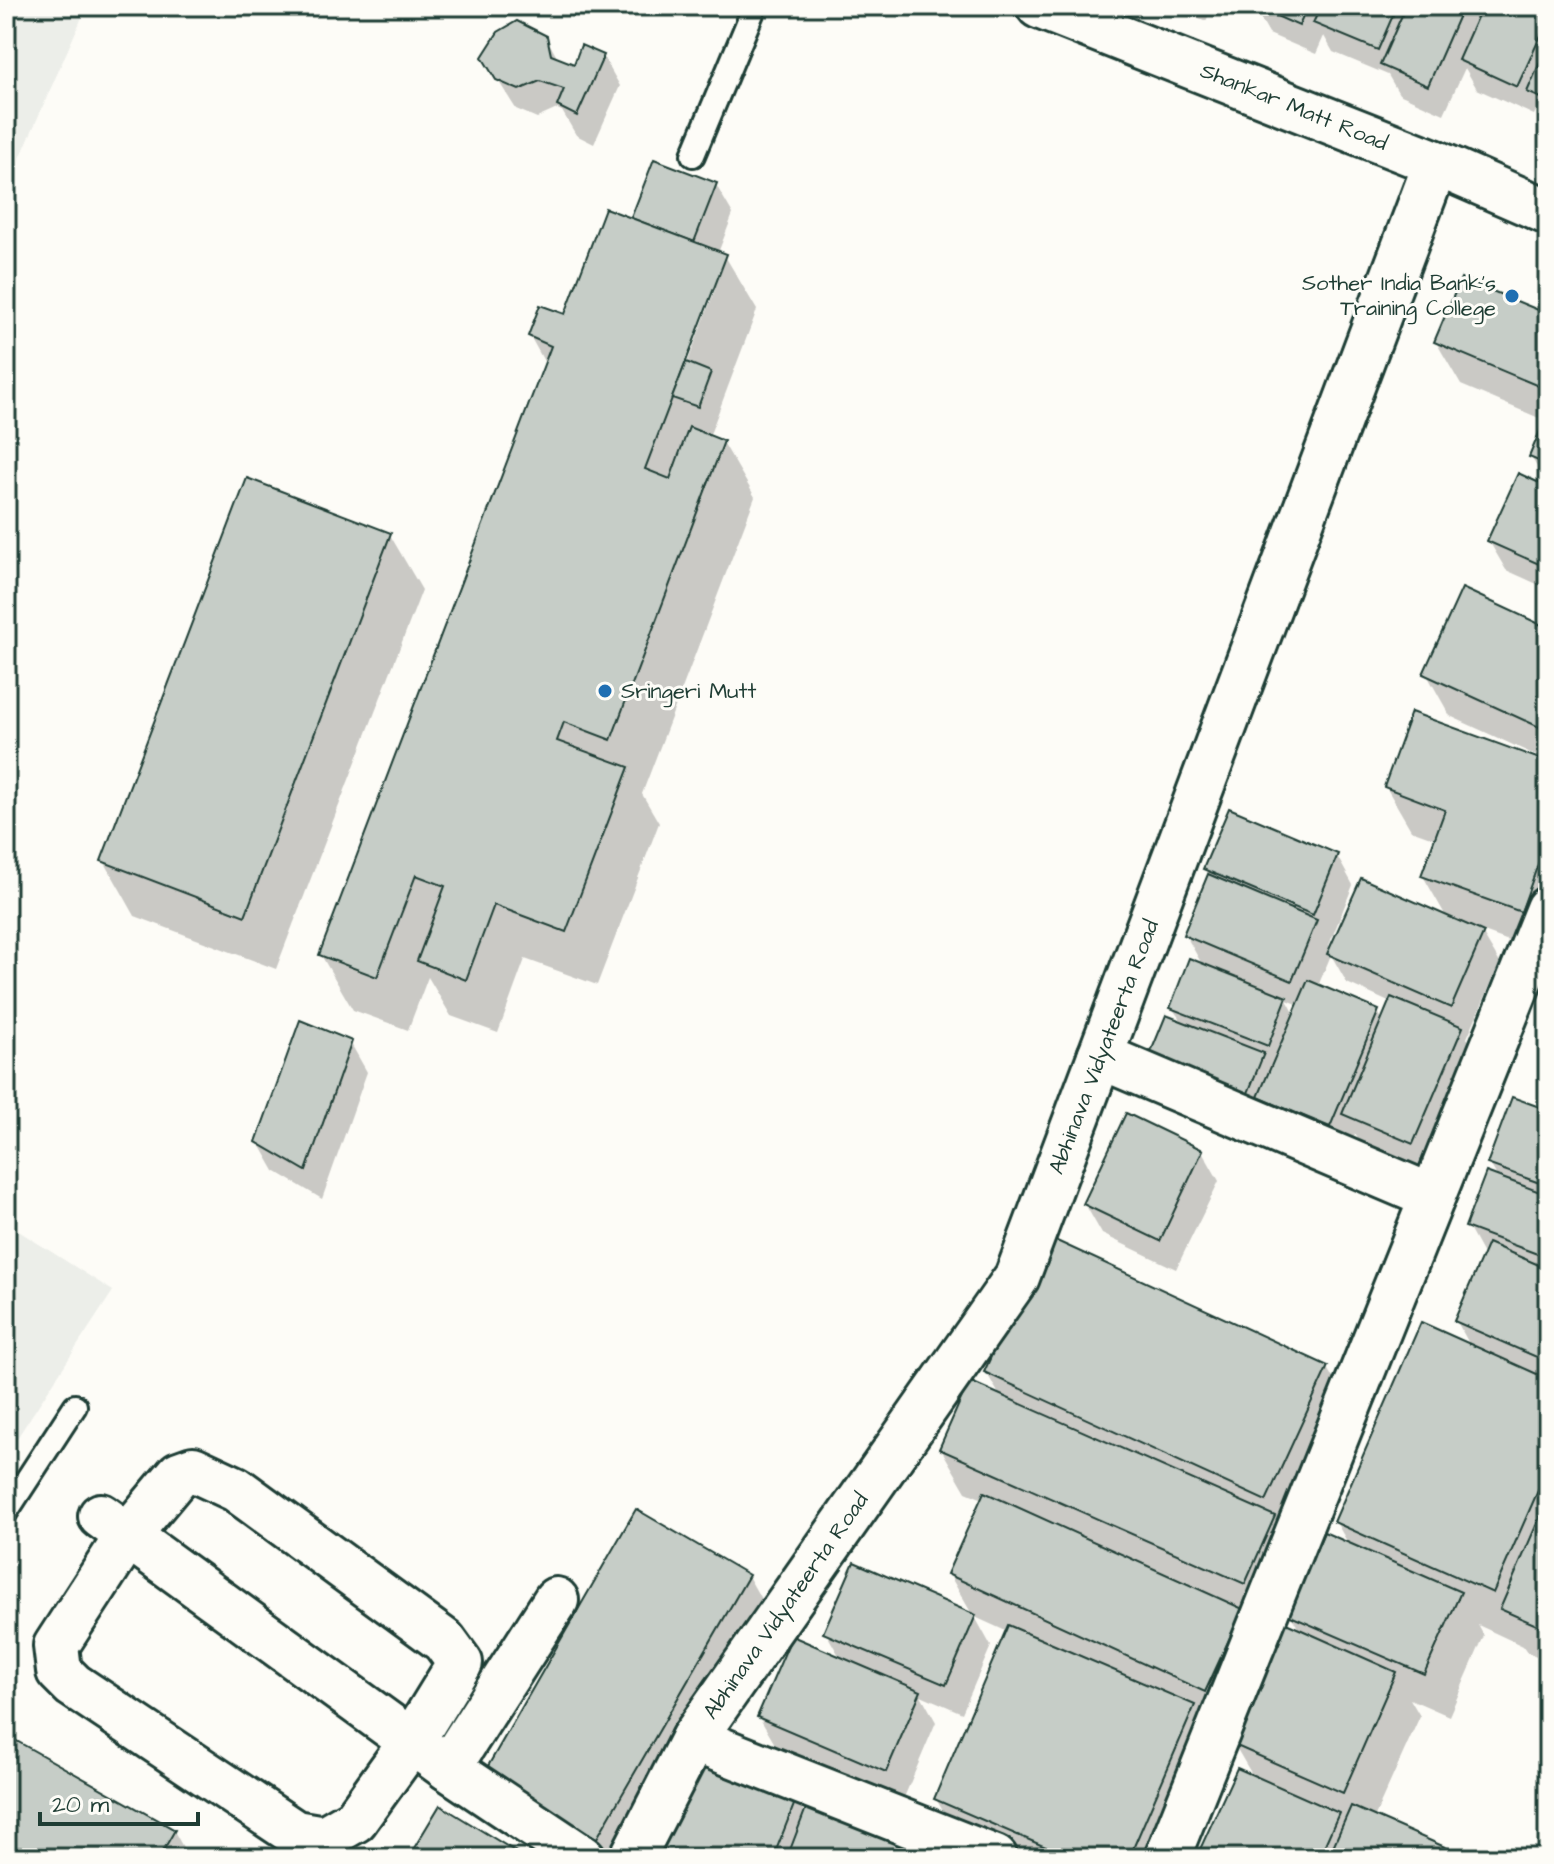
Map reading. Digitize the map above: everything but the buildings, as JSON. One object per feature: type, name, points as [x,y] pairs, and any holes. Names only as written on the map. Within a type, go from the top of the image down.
[{"type":"street","name":"Shankar Matt Road","points":[[1039,6],[1436,163],[1548,212]]},
{"type":"street","name":"Abhinava Vidyateerta Road","points":[[632,1858],[693,1739],[1017,1277],[1436,163]]},
{"type":"street","points":[[1167,1858],[1548,909]]},
{"type":"street","points":[[1100,1056],[1432,1197]]},
{"type":"street","points":[[193,1469],[236,1489],[444,1641],[460,1663],[412,1741],[355,1820],[324,1838],[295,1833],[73,1685],[59,1671],[56,1646],[114,1525],[179,1474],[193,1469]]},
{"type":"street","points":[[114,1525],[448,1768],[583,1858]]},
{"type":"street","points":[[448,1768],[556,1600]]},
{"type":"street","points":[[693,1739],[995,1858]]},
{"type":"lane","points":[[693,155],[755,6]]},
{"type":"lane","points":[[6,1512],[75,1406]]},
{"type":"shaded area","points":[[6,6],[87,6],[6,190]]},
{"type":"shaded area","points":[[6,1223],[113,1291],[6,1455]]},
{"type":"place","name":"Sother India Bank's Training College","points":[[1512,296]]},
{"type":"place","name":"Sringeri Mutt","points":[[605,691]]}]
